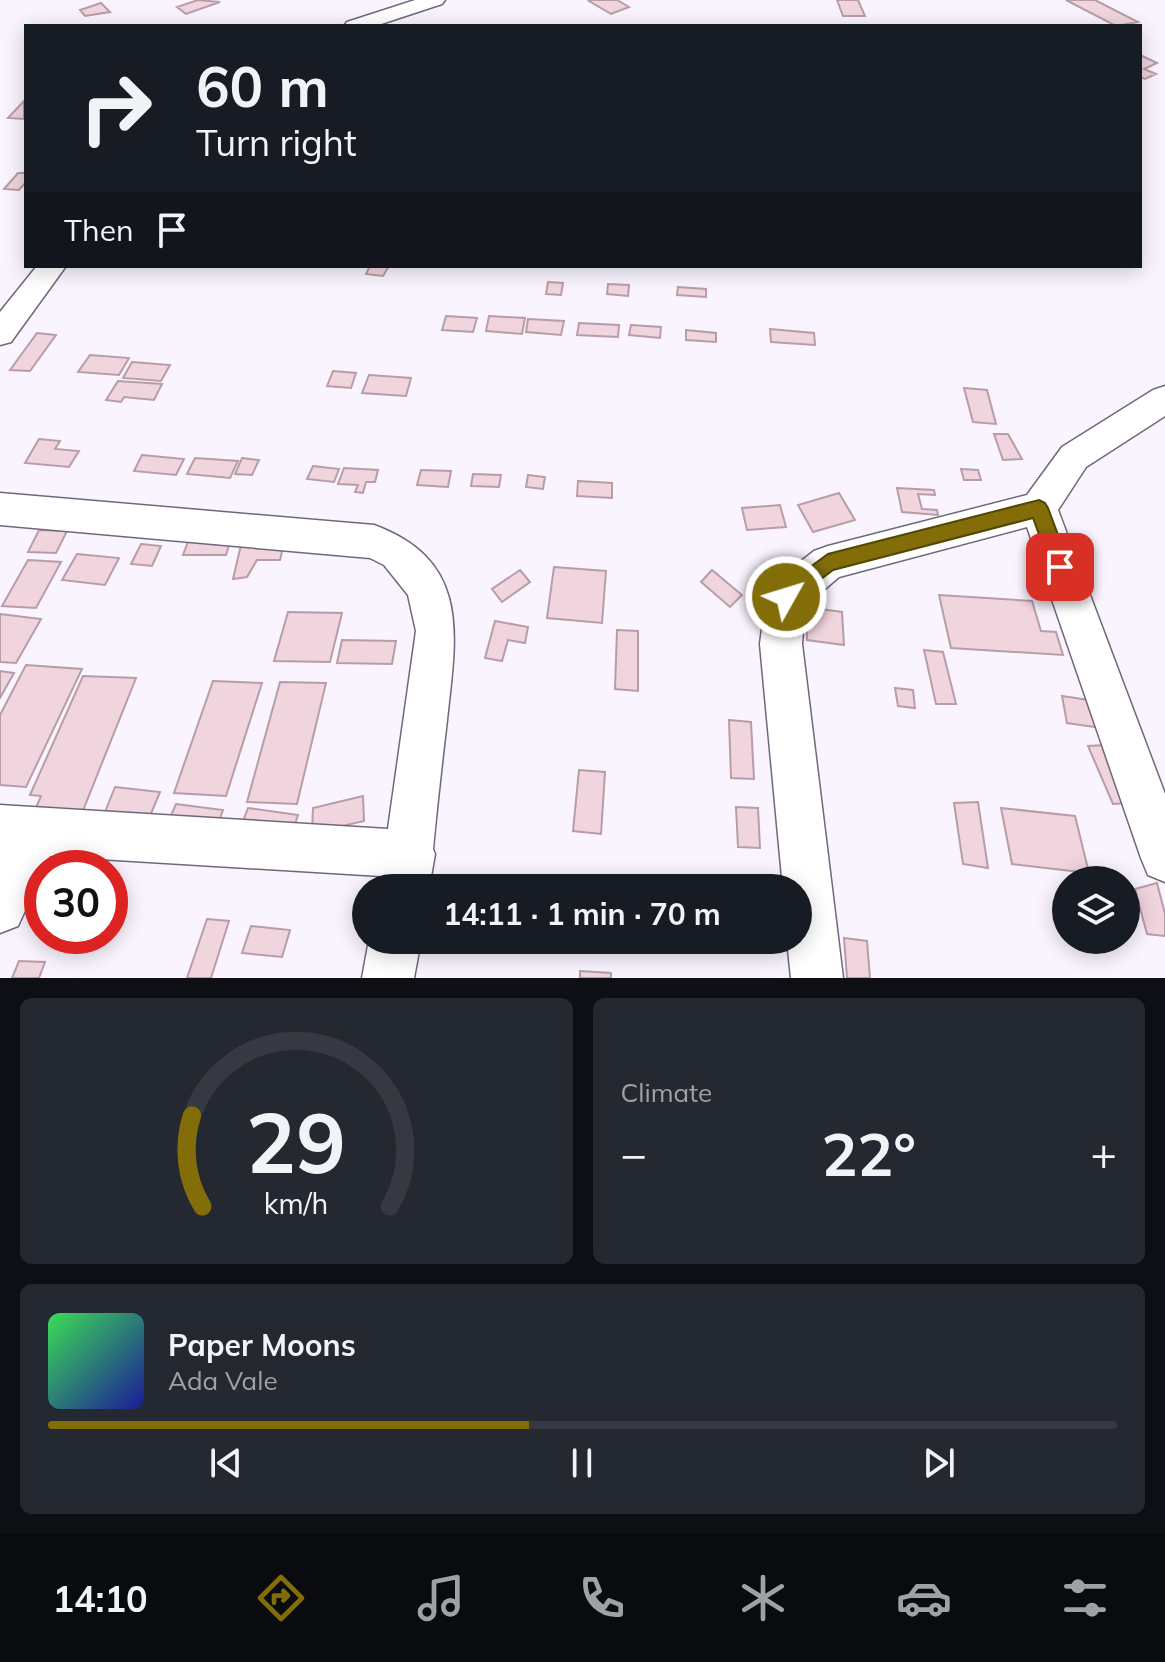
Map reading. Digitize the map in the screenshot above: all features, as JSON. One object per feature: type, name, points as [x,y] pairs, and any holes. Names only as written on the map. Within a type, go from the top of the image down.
[{"type":"street","points":[[360,24],[435,0]]},
{"type":"street","points":[[0,334],[50,268]]},
{"type":"street","points":[[817,978],[781,644],[786,597],[828,563],[1039,508],[1074,457],[1165,399]]},
{"type":"street","points":[[1039,508],[1165,858]]},
{"type":"street","points":[[0,509],[374,542],[397,553],[426,587],[436,631],[408,871],[18,830],[0,908]]},
{"type":"street","points":[[388,978],[392,954]]},
{"type":"building","points":[[198,0],[220,2],[186,14],[177,7]]},
{"type":"building","points":[[617,0],[629,7],[611,14],[589,1]]},
{"type":"building","points":[[837,0],[858,0],[865,16],[843,16]]},
{"type":"building","points":[[1066,0],[1095,0],[1138,22],[1112,24]]},
{"type":"building","points":[[101,3],[110,12],[85,16],[80,10]]},
{"type":"building","points":[[1142,56],[1157,63],[1144,69],[1156,74],[1142,78]]},
{"type":"building","points":[[24,101],[24,119],[8,118]]},
{"type":"building","points":[[18,173],[24,173],[24,184],[19,190],[4,189]]},
{"type":"building","points":[[369,268],[388,268],[383,276],[366,274]]},
{"type":"building","points":[[548,282],[563,283],[561,295],[546,294]]},
{"type":"building","points":[[608,284],[629,285],[628,296],[607,294]]},
{"type":"building","points":[[678,287],[706,289],[706,297],[677,295]]},
{"type":"building","points":[[446,316],[477,318],[473,332],[442,330]]},
{"type":"building","points":[[489,316],[525,318],[522,334],[486,331]]},
{"type":"building","points":[[528,319],[564,321],[561,335],[526,332]]},
{"type":"building","points":[[579,323],[619,325],[618,337],[577,335]]},
{"type":"building","points":[[631,325],[661,327],[660,338],[629,335]]},
{"type":"building","points":[[770,329],[814,333],[815,345],[771,342]]},
{"type":"building","points":[[686,330],[716,333],[716,342],[686,340]]},
{"type":"building","points":[[37,333],[56,335],[30,371],[10,370]]},
{"type":"building","points":[[90,355],[129,358],[119,375],[78,372]]},
{"type":"building","points":[[132,362],[170,365],[161,381],[123,378]]},
{"type":"building","points":[[333,371],[356,373],[351,388],[327,386]]},
{"type":"building","points":[[369,375],[411,378],[406,396],[362,393]]},
{"type":"building","points":[[118,381],[162,384],[154,400],[124,397],[121,402],[106,400]]},
{"type":"building","points":[[964,388],[987,390],[996,424],[973,422]]},
{"type":"building","points":[[994,434],[1008,434],[1022,459],[1003,460]]},
{"type":"building","points":[[39,439],[60,441],[55,449],[79,451],[69,467],[25,463]]},
{"type":"building","points":[[142,455],[184,459],[176,475],[134,471]]},
{"type":"building","points":[[195,458],[238,461],[230,478],[187,474]]},
{"type":"building","points":[[242,458],[259,460],[252,475],[235,474]]},
{"type":"building","points":[[313,466],[339,469],[334,482],[307,479]]},
{"type":"building","points":[[344,468],[378,470],[375,482],[366,482],[363,493],[355,492],[358,485],[338,484]]},
{"type":"building","points":[[961,469],[978,470],[981,480],[964,480]]},
{"type":"building","points":[[421,470],[451,471],[448,487],[417,485]]},
{"type":"building","points":[[473,474],[501,475],[499,487],[471,486]]},
{"type":"building","points":[[528,475],[545,477],[543,489],[526,487]]},
{"type":"building","points":[[578,481],[612,483],[612,498],[577,496]]},
{"type":"building","points":[[897,488],[934,490],[935,495],[918,494],[922,509],[937,510],[938,515],[902,512]]},
{"type":"building","points":[[839,493],[855,520],[813,532],[798,505]]},
{"type":"building","points":[[780,505],[786,527],[747,530],[742,508]]},
{"type":"building","points":[[39,530],[67,531],[56,553],[28,552]]},
{"type":"building","points":[[189,539],[231,539],[226,555],[183,555]]},
{"type":"building","points":[[284,543],[280,560],[257,560],[247,577],[233,579],[241,545]]},
{"type":"building","points":[[141,544],[161,546],[152,566],[131,564]]},
{"type":"building","points":[[77,554],[119,558],[105,585],[62,580]]},
{"type":"building","points":[[28,560],[61,562],[36,608],[2,606]]},
{"type":"building","points":[[554,567],[606,571],[602,623],[547,618]]},
{"type":"building","points":[[520,570],[530,582],[502,602],[492,589]]},
{"type":"building","points":[[712,570],[742,595],[730,607],[701,582]]},
{"type":"building","points":[[939,595],[1032,601],[1041,631],[1056,632],[1063,655],[951,648]]},
{"type":"building","points":[[806,607],[842,612],[844,645],[807,640]]},
{"type":"building","points":[[288,612],[342,613],[330,662],[274,661]]},
{"type":"building","points":[[0,614],[41,619],[16,663],[0,662]]},
{"type":"building","points":[[495,621],[528,627],[525,643],[508,640],[502,661],[485,658]]},
{"type":"building","points":[[617,630],[638,631],[638,691],[615,689]]},
{"type":"building","points":[[342,640],[396,641],[392,664],[337,663]]},
{"type":"building","points":[[924,650],[943,652],[956,704],[936,704]]},
{"type":"building","points":[[26,665],[82,669],[26,787],[0,785],[0,715]]},
{"type":"building","points":[[0,671],[14,673],[0,698]]},
{"type":"building","points":[[83,676],[136,678],[82,813],[35,810],[41,796],[30,795]]},
{"type":"building","points":[[213,681],[262,683],[226,796],[174,793]]},
{"type":"building","points":[[280,682],[326,683],[297,804],[247,802]]},
{"type":"building","points":[[895,688],[913,690],[915,708],[898,706]]},
{"type":"building","points":[[1062,696],[1095,701],[1102,728],[1067,723]]},
{"type":"building","points":[[729,720],[751,722],[754,779],[731,778]]},
{"type":"building","points":[[1107,745],[1131,803],[1113,804],[1088,746]]},
{"type":"building","points":[[579,770],[605,772],[601,834],[573,831]]},
{"type":"building","points":[[115,787],[160,792],[148,821],[103,817]]},
{"type":"building","points":[[363,796],[364,821],[312,833],[313,808]]},
{"type":"building","points":[[978,802],[988,868],[963,864],[954,803]]},
{"type":"building","points":[[176,804],[223,810],[216,828],[168,822]]},
{"type":"building","points":[[736,807],[758,808],[760,848],[738,847]]},
{"type":"building","points":[[248,808],[298,815],[291,836],[240,829]]},
{"type":"building","points":[[1001,808],[1075,816],[1087,866],[1052,866],[1052,869],[1012,864]]},
{"type":"building","points":[[1157,883],[1165,914],[1165,936],[1147,934],[1140,908],[1140,888]]},
{"type":"building","points":[[207,919],[229,921],[211,978],[187,978]]},
{"type":"building","points":[[251,926],[290,930],[282,957],[242,953]]},
{"type":"building","points":[[844,938],[867,941],[870,978],[847,978]]},
{"type":"building","points":[[19,961],[45,962],[39,978],[12,978]]},
{"type":"building","points":[[580,971],[611,973],[611,978],[580,978]]},
{"type":"route","points":[[786,597],[828,563],[1039,508],[1060,567]]}]
